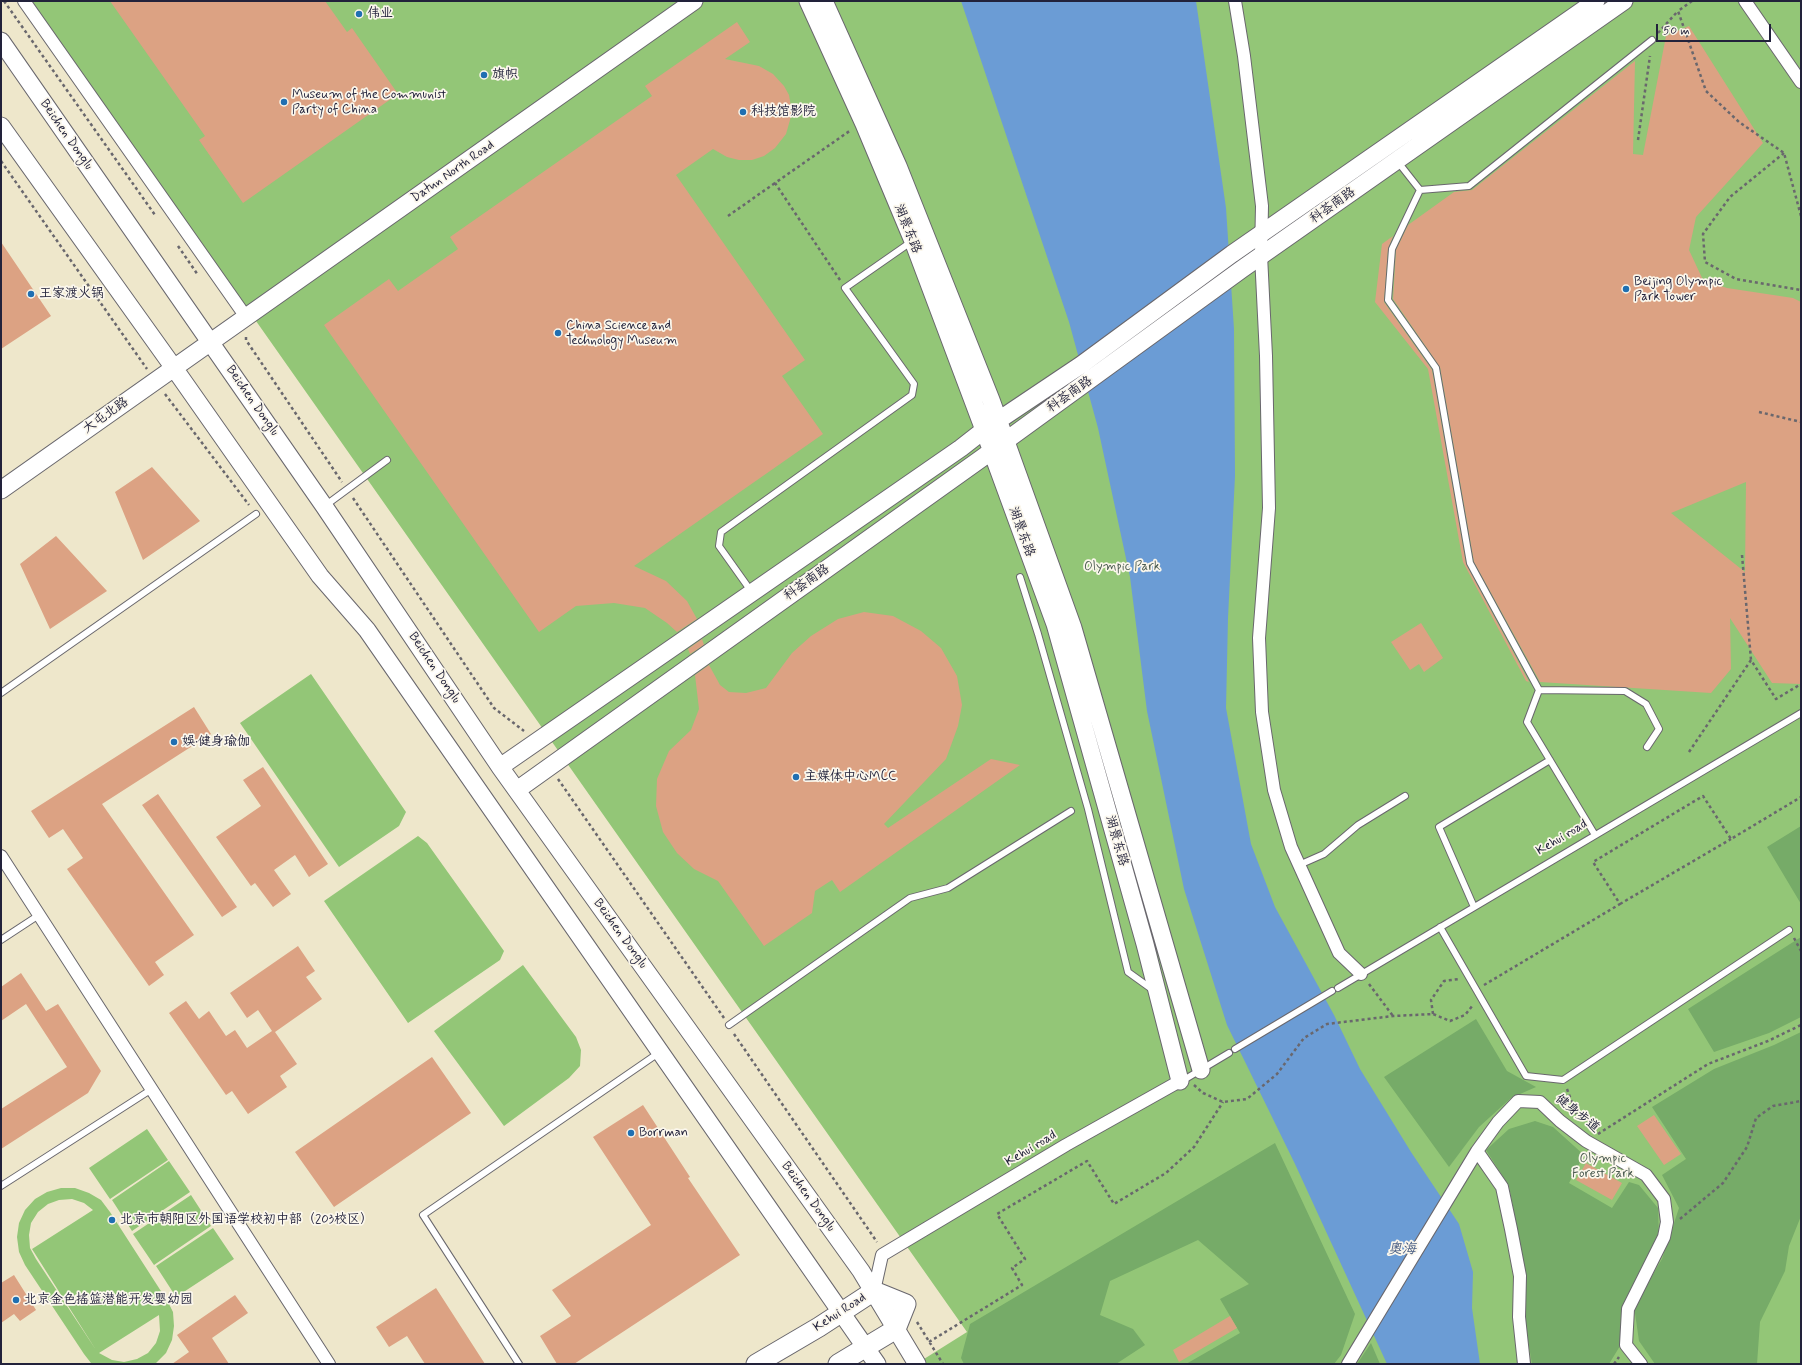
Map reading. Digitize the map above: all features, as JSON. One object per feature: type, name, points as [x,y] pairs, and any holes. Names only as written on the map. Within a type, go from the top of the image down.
[{"type":"main road","name":"Kehui Road","points":[[756,1364],[874,1291],[906,1304]]},
{"type":"main road","points":[[838,1364],[896,1329],[906,1304]]},
{"type":"street","points":[[24,1],[241,322]]},
{"type":"street","name":"Datun North Road","points":[[212,343],[694,1]]},
{"type":"street","name":"湖景东路","points":[[808,1],[864,124],[991,425]]},
{"type":"street","name":"湖景东路","points":[[824,1],[898,166],[991,425],[1055,624],[1163,1015],[1189,1076]]},
{"type":"street","points":[[1235,1],[1245,64],[1262,206],[1263,233],[1261,255],[1266,356],[1269,508],[1259,638],[1262,712],[1274,790],[1291,847],[1338,953],[1361,974]]},
{"type":"street","name":"科荟南路","points":[[500,766],[961,448],[991,425],[1081,365],[1232,254],[1596,1]]},
{"type":"street","name":"科荟南路","points":[[517,790],[1089,382],[1261,255],[1624,1]]},
{"type":"street","points":[[1745,1],[1801,82]]},
{"type":"street","name":"Beichen Donglu","points":[[1,41],[212,343],[500,766],[874,1291],[917,1364]]},
{"type":"street","points":[[1,126],[320,576],[367,630],[661,1051],[877,1364]]},
{"type":"street","name":"大屯北路","points":[[1,490],[174,368],[212,343]]},
{"type":"street","name":"湖景东路","points":[[998,446],[1073,628],[1184,1010],[1189,1076]]},
{"type":"street","points":[[1,856],[329,1364]]},
{"type":"street","points":[[1163,1015],[1174,1017],[1184,1010]]},
{"type":"street","name":"Kehui road","points":[[874,1291],[882,1255],[1066,1145],[1189,1076]]},
{"type":"street","name":"健身步道","points":[[1348,1364],[1464,1171],[1498,1122],[1518,1101],[1540,1102],[1560,1121],[1586,1141],[1646,1175],[1664,1199],[1667,1222],[1664,1237],[1628,1309],[1626,1345],[1641,1364]]},
{"type":"street","points":[[1477,1151],[1502,1186],[1520,1276],[1519,1317],[1524,1364]]},
{"type":"lane","points":[[1420,190],[1469,186],[1652,40]]},
{"type":"lane","points":[[1398,160],[1420,190]]},
{"type":"lane","points":[[1420,190],[1392,249],[1388,300],[1436,368],[1470,563],[1539,690],[1527,722],[1595,835]]},
{"type":"lane","points":[[752,592],[719,546],[721,532],[912,395],[914,384],[845,288],[901,247],[913,241]]},
{"type":"lane","points":[[324,506],[387,460]]},
{"type":"lane","points":[[1,693],[256,514]]},
{"type":"lane","points":[[1020,577],[1038,634],[1088,809],[1128,972],[1158,993]]},
{"type":"lane","points":[[1539,690],[1625,691],[1646,704],[1660,729],[1647,747]]},
{"type":"lane","name":"Kehui road","points":[[1235,1049],[1801,713]]},
{"type":"lane","points":[[1474,907],[1439,827],[1550,760]]},
{"type":"lane","points":[[1299,865],[1324,854],[1358,825],[1405,796]]},
{"type":"lane","points":[[729,1025],[910,898],[948,888],[1071,811]]},
{"type":"lane","points":[[1,940],[39,915]]},
{"type":"lane","points":[[1440,927],[1477,988],[1495,1024],[1526,1076],[1564,1079],[1789,930]]},
{"type":"lane","points":[[519,1364],[423,1215],[661,1051]]},
{"type":"lane","name":"Kehui road","points":[[1189,1076],[1229,1053]]},
{"type":"lane","points":[[1,1186],[152,1089]]},
{"type":"path","points":[[4,1],[158,218]]},
{"type":"path","points":[[1638,140],[1652,40],[1678,11],[1692,1]]},
{"type":"path","points":[[1678,11],[1706,91],[1739,122],[1784,153],[1801,216]]},
{"type":"path","points":[[728,216],[847,132],[864,124]]},
{"type":"path","points":[[1784,153],[1730,197],[1703,234],[1705,262],[1736,279],[1801,290]]},
{"type":"path","points":[[775,183],[845,288]]},
{"type":"path","points":[[176,244],[198,276]]},
{"type":"path","points":[[241,322],[246,340]]},
{"type":"path","points":[[241,322],[246,340],[494,708],[522,728],[534,743]]},
{"type":"path","points":[[1759,412],[1801,422]]},
{"type":"path","points":[[1742,556],[1751,660],[1776,699],[1801,684]]},
{"type":"path","points":[[1689,752],[1751,660]]},
{"type":"path","points":[[550,766],[876,1237],[882,1255]]},
{"type":"path","points":[[1620,904],[1593,862],[1703,796],[1730,839]]},
{"type":"path","points":[[1189,1076],[1203,1093],[1223,1102],[1247,1099],[1277,1074],[1304,1038],[1327,1024],[1393,1016],[1433,1014],[1450,1022],[1465,1015],[1474,1004],[1477,988],[1801,797]]},
{"type":"path","points":[[1789,930],[1801,951]]},
{"type":"path","points":[[1361,974],[1393,1016]]},
{"type":"path","points":[[1433,1014],[1431,1000],[1444,981],[1461,979],[1477,988]]},
{"type":"path","points":[[1564,1079],[1586,1141],[1708,1064],[1768,1041],[1801,1025]]},
{"type":"path","points":[[1667,1222],[1682,1218],[1723,1183],[1747,1147],[1756,1118],[1773,1106],[1801,1101]]},
{"type":"path","points":[[929,1342],[1022,1285],[1012,1268],[1025,1259],[997,1214],[1087,1161],[1114,1204],[1166,1173],[1194,1147],[1223,1102]]},
{"type":"path","points":[[906,1304],[943,1364]]},
{"type":"green space","name":"Olympic Park","points":[[31,1],[1801,1],[1801,1364],[916,1364],[967,1332]]},
{"type":"green space","points":[[311,674],[406,812],[399,826],[339,867],[240,723]]},
{"type":"green space","points":[[1801,826],[1801,904],[1767,847]]},
{"type":"green space","points":[[418,836],[427,843],[504,951],[500,960],[408,1023],[324,901]]},
{"type":"green space","points":[[1801,937],[1801,1017],[1769,1033],[1714,1052],[1688,1009]]},
{"type":"green space","points":[[523,965],[576,1037],[581,1050],[580,1066],[569,1078],[504,1126],[434,1031]]},
{"type":"green space","points":[[1476,1019],[1507,1071],[1536,1087],[1511,1098],[1479,1127],[1449,1167],[1384,1077]]},
{"type":"green space","points":[[1801,1032],[1801,1216],[1789,1246],[1785,1271],[1760,1322],[1757,1364],[1655,1364],[1639,1341],[1634,1306],[1662,1259],[1679,1208],[1662,1175],[1686,1159],[1652,1107],[1714,1069],[1774,1045]]},
{"type":"green space","points":[[1535,1121],[1553,1127],[1584,1155],[1569,1183],[1612,1208],[1629,1182],[1639,1185],[1658,1208],[1659,1237],[1621,1310],[1620,1346],[1609,1364],[1532,1364],[1524,1316],[1526,1274],[1509,1186],[1486,1150],[1509,1129]]},
{"type":"green space","points":[[147,1129],[168,1160],[110,1199],[89,1168]]},
{"type":"green space","points":[[1275,1143],[1355,1314],[1341,1355],[1334,1364],[1186,1364],[1240,1333],[1220,1299],[1249,1284],[1198,1240],[1110,1281],[1100,1315],[1133,1329],[1145,1345],[1116,1364],[964,1364],[961,1358],[970,1324]]},
{"type":"green space","points":[[169,1161],[190,1192],[132,1231],[112,1200]]},
{"type":"green space","points":[[61,1188],[75,1188],[89,1193],[101,1200],[168,1302],[173,1312],[174,1326],[172,1340],[166,1353],[155,1364],[91,1363],[25,1265],[19,1252],[17,1237],[19,1223],[25,1210],[35,1199],[47,1192]],"holes":[[[72,1199],[84,1203],[93,1210],[32,1249],[96,1350],[30,1248],[29,1235],[31,1223],[38,1212],[48,1204],[59,1200]],[[159,1315],[160,1331],[156,1343],[148,1353],[137,1359],[124,1362],[112,1360],[99,1353]]]},
{"type":"green space","points":[[191,1195],[211,1226],[154,1265],[133,1234]]},
{"type":"green space","points":[[213,1228],[234,1259],[176,1297],[156,1266]]},
{"type":"green space","points":[[1371,1343],[1380,1364],[1357,1364]]},
{"type":"water","name":"奥海","points":[[961,1],[1196,1],[1226,208],[1234,329],[1235,476],[1228,618],[1226,708],[1251,844],[1275,907],[1334,1015],[1360,1069],[1411,1152],[1459,1224],[1473,1272],[1472,1308],[1480,1364],[1387,1364],[1295,1164],[1227,1025],[1184,889],[1147,711],[1130,577],[1098,428],[1069,322]]},
{"type":"building","name":"Museum of the Communist Party of China","points":[[110,1],[325,1],[347,32],[352,28],[398,94],[243,203],[199,140],[205,136]]},
{"type":"building","name":"China Science and Technology Museum","points":[[737,22],[750,42],[725,59],[759,66],[773,74],[784,86],[789,95],[792,113],[786,134],[775,148],[764,156],[752,160],[739,160],[727,157],[713,149],[676,175],[805,360],[782,376],[823,434],[634,566],[666,581],[687,601],[697,619],[677,632],[645,608],[614,603],[576,606],[539,632],[324,325],[389,279],[398,291],[458,249],[450,237],[652,96],[645,86]]},
{"type":"building","points":[[1689,26],[1763,143],[1696,217],[1689,250],[1703,280],[1727,288],[1793,298],[1801,302],[1801,684],[1772,683],[1730,618],[1731,669],[1711,693],[1540,682],[1474,562],[1440,367],[1393,299],[1396,250],[1408,225],[1454,192],[1472,190],[1635,61],[1633,154],[1643,155],[1666,36]],"holes":[[[1746,482],[1745,572],[1671,513]]]},
{"type":"building","points":[[1393,236],[1388,249],[1384,302],[1432,370],[1466,564],[1529,682],[1526,681],[1463,562],[1428,369],[1375,302],[1382,244]]},
{"type":"building","points":[[1,242],[51,316],[1,349]]},
{"type":"building","points":[[152,467],[200,521],[143,560],[115,492]]},
{"type":"building","points":[[56,536],[107,591],[50,629],[20,564]]},
{"type":"building","name":"主媒体中心MCC","points":[[864,612],[893,616],[921,631],[941,648],[957,676],[962,705],[958,726],[946,759],[884,824],[888,828],[991,759],[1020,765],[840,892],[832,880],[815,891],[812,913],[764,946],[718,881],[694,869],[677,853],[663,832],[656,806],[657,779],[669,751],[691,730],[699,709],[695,675],[709,665],[720,685],[729,692],[746,693],[766,688],[792,653],[811,636],[838,619]]},
{"type":"building","points":[[1421,623],[1443,658],[1424,672],[1419,664],[1410,670],[1391,642]]},
{"type":"building","points":[[702,639],[704,645],[690,654],[688,649]]},
{"type":"building","points":[[194,707],[211,734],[102,804],[194,935],[155,962],[164,975],[149,986],[67,869],[83,858],[63,829],[49,838],[31,811]]},
{"type":"building","points":[[263,767],[328,864],[309,877],[295,855],[274,870],[291,894],[273,907],[255,883],[251,886],[216,837],[261,806],[243,780]]},
{"type":"building","points":[[158,794],[237,907],[222,917],[142,805]]},
{"type":"building","points":[[298,946],[315,971],[306,977],[322,999],[275,1032],[297,1064],[280,1076],[287,1087],[248,1114],[232,1091],[226,1095],[169,1013],[186,1001],[199,1019],[209,1011],[226,1036],[235,1030],[247,1048],[272,1031],[258,1010],[247,1018],[230,993]]},
{"type":"building","points":[[21,973],[46,1011],[58,1004],[101,1071],[88,1093],[1,1149],[1,1109],[67,1067],[26,1004],[1,1021],[1,987]]},
{"type":"building","points":[[432,1057],[471,1113],[334,1207],[295,1152]]},
{"type":"building","points":[[643,1105],[690,1177],[688,1178],[740,1255],[574,1364],[557,1364],[540,1336],[571,1316],[552,1290],[651,1225],[593,1137]]},
{"type":"building","points":[[1654,1115],[1681,1154],[1664,1165],[1637,1126]]},
{"type":"building","points":[[1586,1163],[1622,1183],[1612,1200],[1576,1180]]},
{"type":"building","points":[[14,1275],[36,1310],[20,1321],[14,1314],[1,1323],[1,1283]]},
{"type":"building","points":[[436,1288],[485,1364],[425,1364],[407,1336],[389,1347],[376,1327]]},
{"type":"building","points":[[235,1295],[248,1313],[212,1338],[229,1364],[172,1364],[189,1352],[177,1335]]},
{"type":"building","points":[[1230,1316],[1237,1328],[1179,1362],[1173,1350]]},
{"type":"place","name":"伟业","points":[[359,14]]},
{"type":"place","name":"旗帜","points":[[484,75]]},
{"type":"place","name":"Museum of the Communist Party of China","points":[[284,102]]},
{"type":"place","name":"科技馆影院","points":[[743,112]]},
{"type":"place","name":"Beijing Olympic Park Tower","points":[[1626,289]]},
{"type":"place","name":"王家渡火锅","points":[[31,294]]},
{"type":"place","name":"China Science and Technology Museum","points":[[558,333]]},
{"type":"place","name":"娱·健身瑜伽","points":[[174,742]]},
{"type":"place","name":"主媒体中心MCC","points":[[796,777]]},
{"type":"place","name":"Borrman","points":[[631,1133]]},
{"type":"place","name":"北京市朝阳区外国语学校初中部（203校区）","points":[[112,1220]]},
{"type":"place","name":"北京金色摇篮潜能开发婴幼园","points":[[16,1300]]},
{"type":"park label","name":"Olympic Forest Park","points":[[1603,1166]]}]
